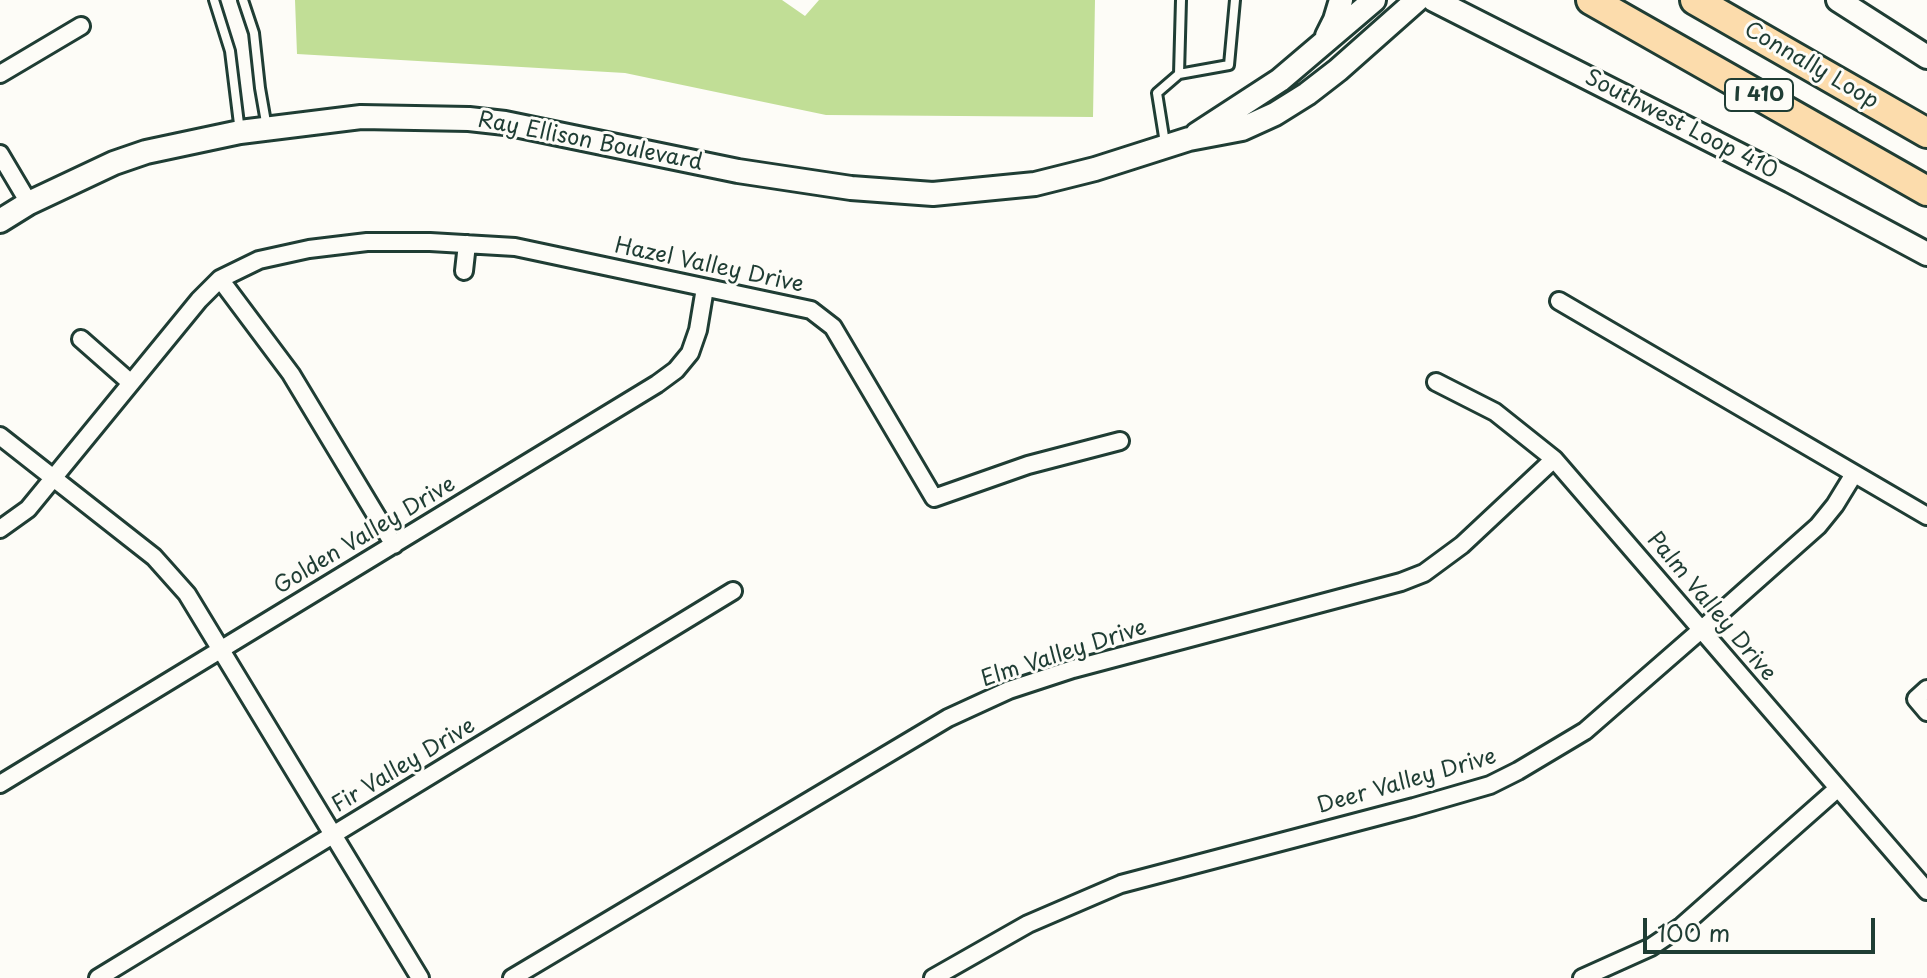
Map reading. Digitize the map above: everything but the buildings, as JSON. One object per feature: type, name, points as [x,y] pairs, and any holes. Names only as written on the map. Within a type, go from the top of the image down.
[{"type":"highway","name":"I 410","points":[[1591,0],[1927,191]]},
{"type":"highway","name":"Connally Loop","points":[[1695,0],[1927,133]]},
{"type":"main road","points":[[1322,46],[1341,0]]},
{"type":"main road","name":"Ray Ellison Boulevard","points":[[1189,139],[1280,80],[1374,0]]},
{"type":"main road","name":"Ray Ellison Boulevard","points":[[0,221],[29,203],[125,159],[182,143],[240,132],[361,117],[469,119],[505,123],[738,171],[851,188],[933,194],[1035,184],[1189,139],[1242,129],[1307,94],[1417,0]]},
{"type":"main road","name":"Southwest Loop 410","points":[[1434,0],[1791,181],[1927,254]]},
{"type":"main road","points":[[1838,0],[1927,57]]},
{"type":"street","points":[[0,74],[81,26]]},
{"type":"street","points":[[0,154],[29,203]]},
{"type":"street","name":"Hazel Valley Drive","points":[[0,529],[28,509],[199,300],[220,279],[259,260],[309,249],[367,242],[515,247],[811,310],[833,327],[934,498],[1028,465],[1120,441]]},
{"type":"street","points":[[464,271],[467,244]]},
{"type":"street","points":[[220,279],[291,374],[394,545]]},
{"type":"street","name":"Golden Valley Drive","points":[[0,784],[657,384],[676,370],[690,353],[698,330],[705,288]]},
{"type":"street","points":[[1559,301],[1927,516]]},
{"type":"street","points":[[81,339],[131,383]]},
{"type":"street","name":"Palm Valley Drive","points":[[1436,382],[1495,412],[1554,459],[1927,891]]},
{"type":"street","points":[[0,436],[173,575],[420,978]]},
{"type":"street","name":"Elm Valley Drive","points":[[512,978],[905,742],[1009,690],[1073,669],[1401,582],[1424,573],[1462,545],[1554,459]]},
{"type":"street","name":"Deer Valley Drive","points":[[933,978],[1028,924],[1121,884],[1490,785],[1518,771],[1585,731],[1702,629],[1818,526],[1854,474]]},
{"type":"street","name":"Fir Valley Drive","points":[[98,978],[733,591]]},
{"type":"street","points":[[1582,978],[1651,947],[1682,926],[1837,789]]},
{"type":"lane","points":[[214,0],[230,51],[240,132]]},
{"type":"lane","points":[[243,0],[254,33],[267,128]]},
{"type":"lane","points":[[1179,74],[1181,0]]},
{"type":"lane","points":[[1165,147],[1157,93],[1179,74],[1229,65],[1235,0]]},
{"type":"green space","points":[[295,0],[782,0],[805,16],[819,0],[1095,0],[1093,117],[826,115],[625,73],[297,54]]}]
